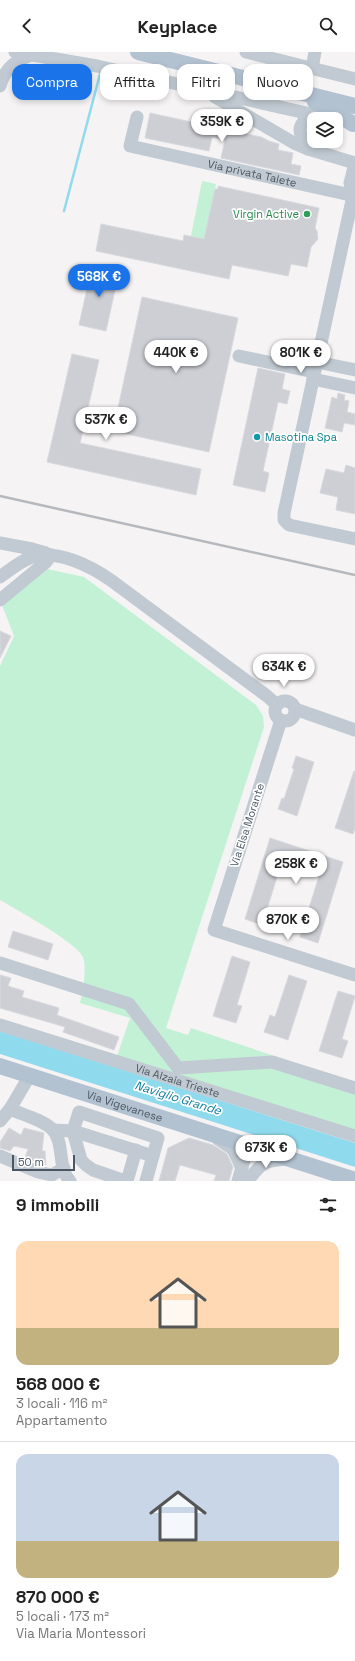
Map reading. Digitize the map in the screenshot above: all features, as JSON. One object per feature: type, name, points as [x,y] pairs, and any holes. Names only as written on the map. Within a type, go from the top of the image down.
[{"type":"main road","points":[[138,52],[187,64]]},
{"type":"main road","points":[[182,52],[355,96]]},
{"type":"main road","points":[[235,76],[355,106]]},
{"type":"main road","points":[[235,78],[252,86],[319,104],[329,112]]},
{"type":"main road","name":"Via Vigevanese","points":[[0,1066],[355,1180]]},
{"type":"street","points":[[15,52],[97,66],[177,85]]},
{"type":"street","points":[[246,52],[296,64]]},
{"type":"street","points":[[313,64],[316,52]]},
{"type":"street","points":[[0,83],[11,65],[20,59],[31,55]]},
{"type":"street","points":[[313,68],[355,79]]},
{"type":"street","points":[[222,100],[294,143],[355,164],[350,183],[354,195],[284,513],[284,520],[289,525],[355,539]]},
{"type":"street","points":[[241,112],[239,106],[240,102],[243,100]]},
{"type":"street","points":[[249,100],[307,113]]},
{"type":"street","name":"Via privata Talete","points":[[137,117],[130,146],[354,195]]},
{"type":"street","points":[[307,118],[300,126],[300,132],[307,147]]},
{"type":"street","points":[[239,356],[315,371],[355,388]]},
{"type":"street","points":[[315,371],[355,370]]},
{"type":"street","points":[[0,543],[32,549],[85,564],[100,572],[277,705]]},
{"type":"street","points":[[0,577],[30,558],[51,555]]},
{"type":"street","points":[[0,600],[46,562],[51,555]]},
{"type":"street","points":[[282,701],[292,703],[295,710],[293,718],[289,720],[281,720],[275,714],[277,705],[282,701]]},
{"type":"street","points":[[295,710],[355,730]]},
{"type":"street","name":"Via Elsa Morante","points":[[281,720],[214,930],[355,975]]},
{"type":"street","points":[[0,963],[129,1004],[178,1068],[272,1062],[355,1088]]},
{"type":"street","name":"Via Alzaia Trieste","points":[[0,1025],[355,1136]]},
{"type":"street","points":[[0,1121],[10,1109],[30,1076]]},
{"type":"street","points":[[10,1109],[45,1124],[53,1130],[59,1145],[67,1178],[70,1181]]},
{"type":"street","points":[[136,1150],[126,1181],[94,1170],[86,1165],[81,1160],[73,1131],[79,1112],[158,1138],[146,1181]]},
{"type":"street","points":[[53,1130],[73,1131],[153,1156]]},
{"type":"street","points":[[207,1133],[230,1146],[235,1153],[246,1180]]},
{"type":"street","points":[[242,1168],[254,1148]]},
{"type":"street","points":[[246,1180],[254,1148]]},
{"type":"street","points":[[0,1156],[38,1172],[52,1175],[64,1168]]},
{"type":"street","points":[[246,1180],[266,1161],[288,1159]]},
{"type":"green space","points":[[202,181],[216,184],[204,239],[191,236]]},
{"type":"green space","points":[[47,569],[84,577],[256,705],[263,716],[264,727],[166,1028],[188,1035],[191,1028],[355,1083],[355,1132],[117,1056],[130,1018],[80,1003],[85,973],[83,957],[69,943],[58,935],[0,900],[0,666],[14,636],[2,605]]},
{"type":"water","name":"Naviglio Grande","points":[[0,1031],[355,1143],[355,1167],[0,1054]]},
{"type":"building","points":[[150,113],[224,129],[225,127],[242,131],[242,133],[261,137],[279,144],[278,150],[293,153],[291,164],[301,166],[299,175],[221,158],[225,140],[212,137],[209,151],[145,138]]},
{"type":"building","points":[[218,186],[319,208],[315,228],[318,239],[311,247],[307,267],[291,264],[288,276],[232,265],[229,279],[96,251],[101,224],[183,241],[184,235],[204,239],[215,189],[218,189]]},
{"type":"building","points":[[92,266],[119,272],[106,331],[79,325]]},
{"type":"building","points":[[142,297],[238,318],[209,452],[113,431]]},
{"type":"building","points":[[72,354],[99,360],[80,443],[201,469],[196,495],[47,462]]},
{"type":"building","name":"Masotina Spa","points":[[258,368],[285,374],[282,389],[290,391],[287,404],[278,402],[263,471],[269,473],[265,492],[233,485]]},
{"type":"building","points":[[338,393],[345,395],[344,400],[349,401],[347,412],[355,414],[355,425],[344,423],[342,432],[325,428],[332,397],[337,399]]},
{"type":"building","points":[[346,465],[355,468],[355,514],[336,510],[338,497],[320,493],[326,469],[344,473]]},
{"type":"building","points":[[0,631],[11,636],[0,658]]},
{"type":"building","points":[[296,756],[314,762],[297,816],[278,809],[282,798],[284,799],[294,769],[292,768]]},
{"type":"building","points":[[354,771],[355,829],[353,834],[335,828]]},
{"type":"building","points":[[270,838],[343,862],[318,943],[300,937],[320,873],[282,861],[262,925],[245,919]]},
{"type":"building","points":[[13,931],[53,944],[48,960],[8,947]]},
{"type":"building","points":[[232,956],[250,962],[237,1005],[242,1006],[236,1023],[213,1016]]},
{"type":"building","points":[[0,975],[11,978],[8,986],[24,991],[22,997],[59,1008],[57,1015],[119,1037],[114,1050],[63,1032],[65,1027],[0,1008]]},
{"type":"building","points":[[289,975],[307,981],[288,1040],[264,1032],[270,1015],[275,1017]]},
{"type":"building","points":[[338,991],[355,996],[342,1039],[348,1041],[342,1058],[319,1051]]},
{"type":"building","points":[[9,1128],[21,1135],[24,1128],[44,1133],[42,1151],[45,1151],[46,1165],[25,1158],[28,1149],[14,1146],[10,1151],[0,1148],[0,1142]]},
{"type":"building","points":[[189,1138],[213,1145],[227,1154],[233,1167],[229,1181],[214,1181],[216,1175],[180,1165],[175,1181],[159,1181],[168,1148]]},
{"type":"waterway","points":[[64,211],[100,74]]},
{"type":"railway","points":[[0,496],[355,575]]},
{"type":"place","name":"Virgin Active","points":[[307,214]]},
{"type":"place","name":"Masotina Spa","points":[[257,437]]}]
